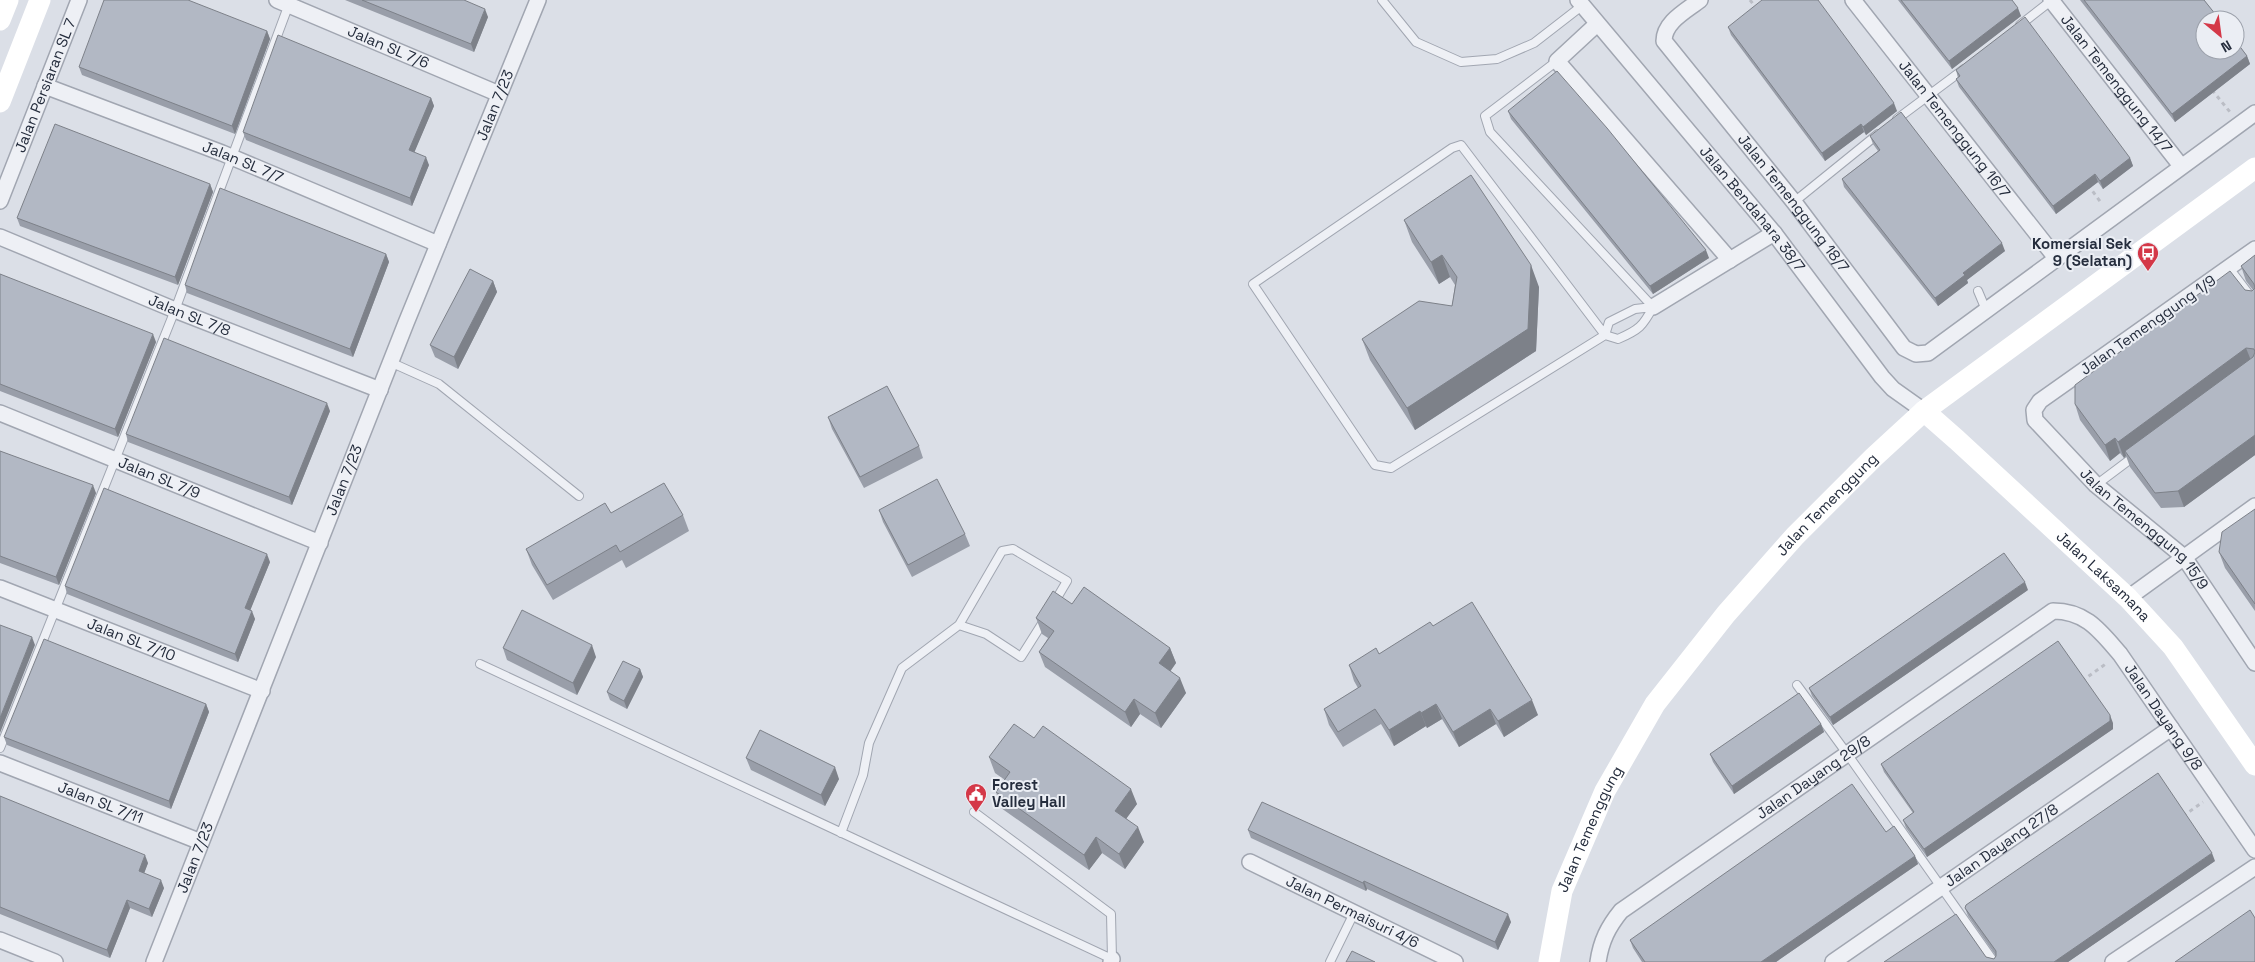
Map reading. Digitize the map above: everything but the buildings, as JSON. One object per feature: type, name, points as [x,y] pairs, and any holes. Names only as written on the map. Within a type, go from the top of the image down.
[{"type":"street","points":[[0,20],[8,0]]},
{"type":"street","points":[[0,102],[40,0]]},
{"type":"street","name":"Jalan Persiaran SL 7","points":[[0,201],[79,0]]},
{"type":"street","name":"Jalan 7/23","points":[[154,962],[390,362],[538,0]]},
{"type":"street","name":"Jalan Temenggung 18/7","points":[[1700,0],[1670,23],[1664,32],[1664,41],[1794,202],[1904,348],[1916,354],[1928,353],[1986,310]]},
{"type":"street","name":"Jalan Temenggung 16/7","points":[[1854,0],[2056,258]]},
{"type":"street","name":"Jalan Temenggung 14/7","points":[[2052,0],[2181,166]]},
{"type":"street","name":"Jalan SL 7/6","points":[[286,2],[499,94]]},
{"type":"street","name":"Jalan Bendahara 38/7","points":[[1583,2],[1597,24],[1774,234],[1882,377],[1893,389],[1924,411]]},
{"type":"street","points":[[1597,24],[1557,61],[1730,260]]},
{"type":"street","name":"Jalan SL 7/7","points":[[45,86],[230,158],[438,244]]},
{"type":"street","points":[[1986,310],[2255,113]]},
{"type":"street","name":"Jalan Temenggung","points":[[1549,962],[1562,891],[1604,791],[1655,704],[1726,614],[1795,536],[1874,456],[1924,411],[2255,168]]},
{"type":"street","points":[[1653,307],[1774,234]]},
{"type":"street","name":"Jalan SL 7/8","points":[[0,238],[175,310],[380,390]]},
{"type":"street","name":"Jalan Temenggung 1/9","points":[[2040,401],[2255,249]]},
{"type":"street","name":"Jalan Temenggung 15/9","points":[[2040,401],[2034,410],[2035,420],[2096,485],[2184,557],[2255,663]]},
{"type":"street","name":"Jalan Laksamana","points":[[1924,411],[2128,598],[2173,647],[2255,765]]},
{"type":"street","name":"Jalan SL 7/9","points":[[0,413],[320,543]]},
{"type":"street","points":[[2128,598],[2255,506]]},
{"type":"street","name":"Jalan SL 7/10","points":[[0,588],[262,690]]},
{"type":"street","name":"Jalan Dayang 9/8","points":[[2053,611],[2068,611],[2083,617],[2099,630],[2120,654],[2255,850]]},
{"type":"street","name":"Jalan Dayang 29/8","points":[[1598,962],[1606,931],[1622,911],[2053,611]]},
{"type":"street","name":"Jalan Dayang 27/8","points":[[1833,962],[2171,728]]},
{"type":"street","name":"Jalan SL 7/11","points":[[0,764],[201,842]]},
{"type":"street","name":"Jalan Permaisuri 4/6","points":[[1250,862],[1455,962]]},
{"type":"street","points":[[2113,962],[2255,867]]},
{"type":"street","points":[[0,940],[55,962]]},
{"type":"lane","points":[[1382,0],[1416,42],[1461,62],[1497,59],[1534,43],[1583,2]]},
{"type":"lane","points":[[2014,30],[2052,0]]},
{"type":"lane","points":[[0,748],[175,310],[286,2]]},
{"type":"lane","points":[[1557,61],[1485,116],[1490,132],[1653,307]]},
{"type":"lane","points":[[1892,123],[1970,64]]},
{"type":"lane","points":[[1794,202],[1885,128]]},
{"type":"lane","points":[[1653,307],[1635,309],[1609,322],[1605,334],[1391,468],[1375,465],[1252,284],[1452,148],[1461,145],[1605,334],[1618,339],[1630,334],[1643,325],[1653,307]]},
{"type":"lane","points":[[2229,268],[2255,302]]},
{"type":"lane","points":[[1978,291],[1986,310]]},
{"type":"lane","points":[[390,362],[439,384],[579,496]]},
{"type":"lane","points":[[2096,485],[2144,450]]},
{"type":"lane","points":[[841,833],[863,775],[869,743],[902,668],[959,625],[1002,551],[1013,549],[1067,581],[1052,607]]},
{"type":"lane","points":[[959,625],[986,634],[1021,657],[1047,615]]},
{"type":"lane","points":[[480,664],[1112,960],[1111,914],[974,812]]},
{"type":"lane","points":[[1797,685],[1848,754],[1994,962]]},
{"type":"lane","points":[[1330,962],[1354,913]]},
{"type":"path","points":[[2209,86],[2240,125]]},
{"type":"path","points":[[2082,178],[2112,217]]},
{"type":"path","points":[[2175,822],[2216,794]]},
{"type":"place","name":"Komersial Sek 9 (Selatan)","points":[[2148,272]]},
{"type":"place","name":"Forest Valley Hall","points":[[976,813]]}]
